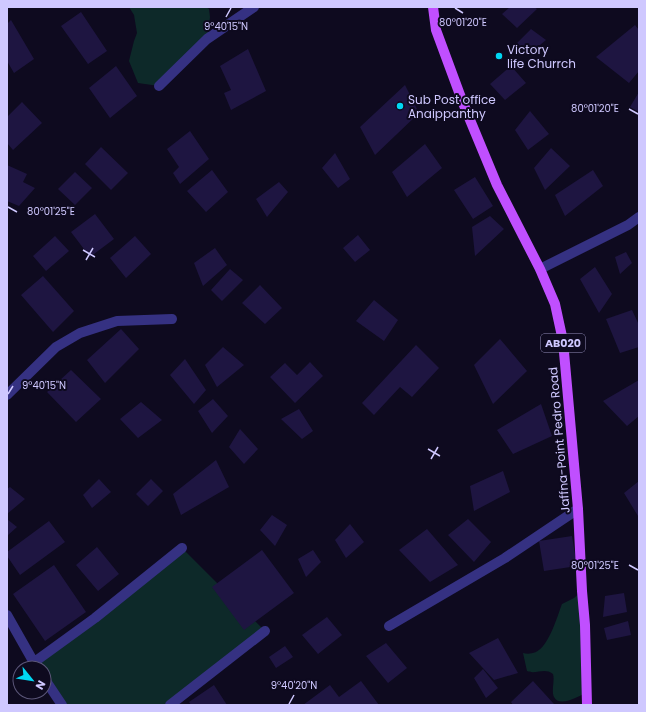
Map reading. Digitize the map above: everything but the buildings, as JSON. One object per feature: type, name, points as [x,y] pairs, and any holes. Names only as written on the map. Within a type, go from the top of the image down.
[{"type":"main road","name":"Jaffna-Point Pedro Road","points":[[433,7],[436,30],[473,128],[497,185],[540,269],[554,304],[563,341],[578,509],[585,625],[587,705]]},
{"type":"street","points":[[159,86],[207,38],[254,7]]},
{"type":"street","points":[[540,269],[628,225],[639,217]]},
{"type":"street","points":[[7,396],[56,347],[80,333],[117,321],[172,319]]},
{"type":"street","points":[[389,626],[505,558],[578,509]]},
{"type":"street","points":[[41,660],[182,548]]},
{"type":"street","points":[[7,615],[32,660]]},
{"type":"street","points":[[170,705],[265,631]]},
{"type":"street","points":[[52,690],[62,705]]},
{"type":"green space","points":[[129,7],[206,7],[209,9],[210,17],[207,39],[159,86],[138,83],[129,61],[137,33],[134,15]]},
{"type":"green space","points":[[182,548],[265,631],[170,705],[62,705],[52,690],[52,660],[37,660]]},
{"type":"green space","points":[[582,591],[587,692],[570,700],[560,701],[554,697],[553,694],[553,674],[546,671],[527,671],[523,653],[528,654],[541,649],[549,638],[562,604],[574,598]]},
{"type":"place","name":"Victory life Churrch","points":[[499,56]]},
{"type":"place","name":"Sub Post office Anaippanthy","points":[[400,106]]}]
